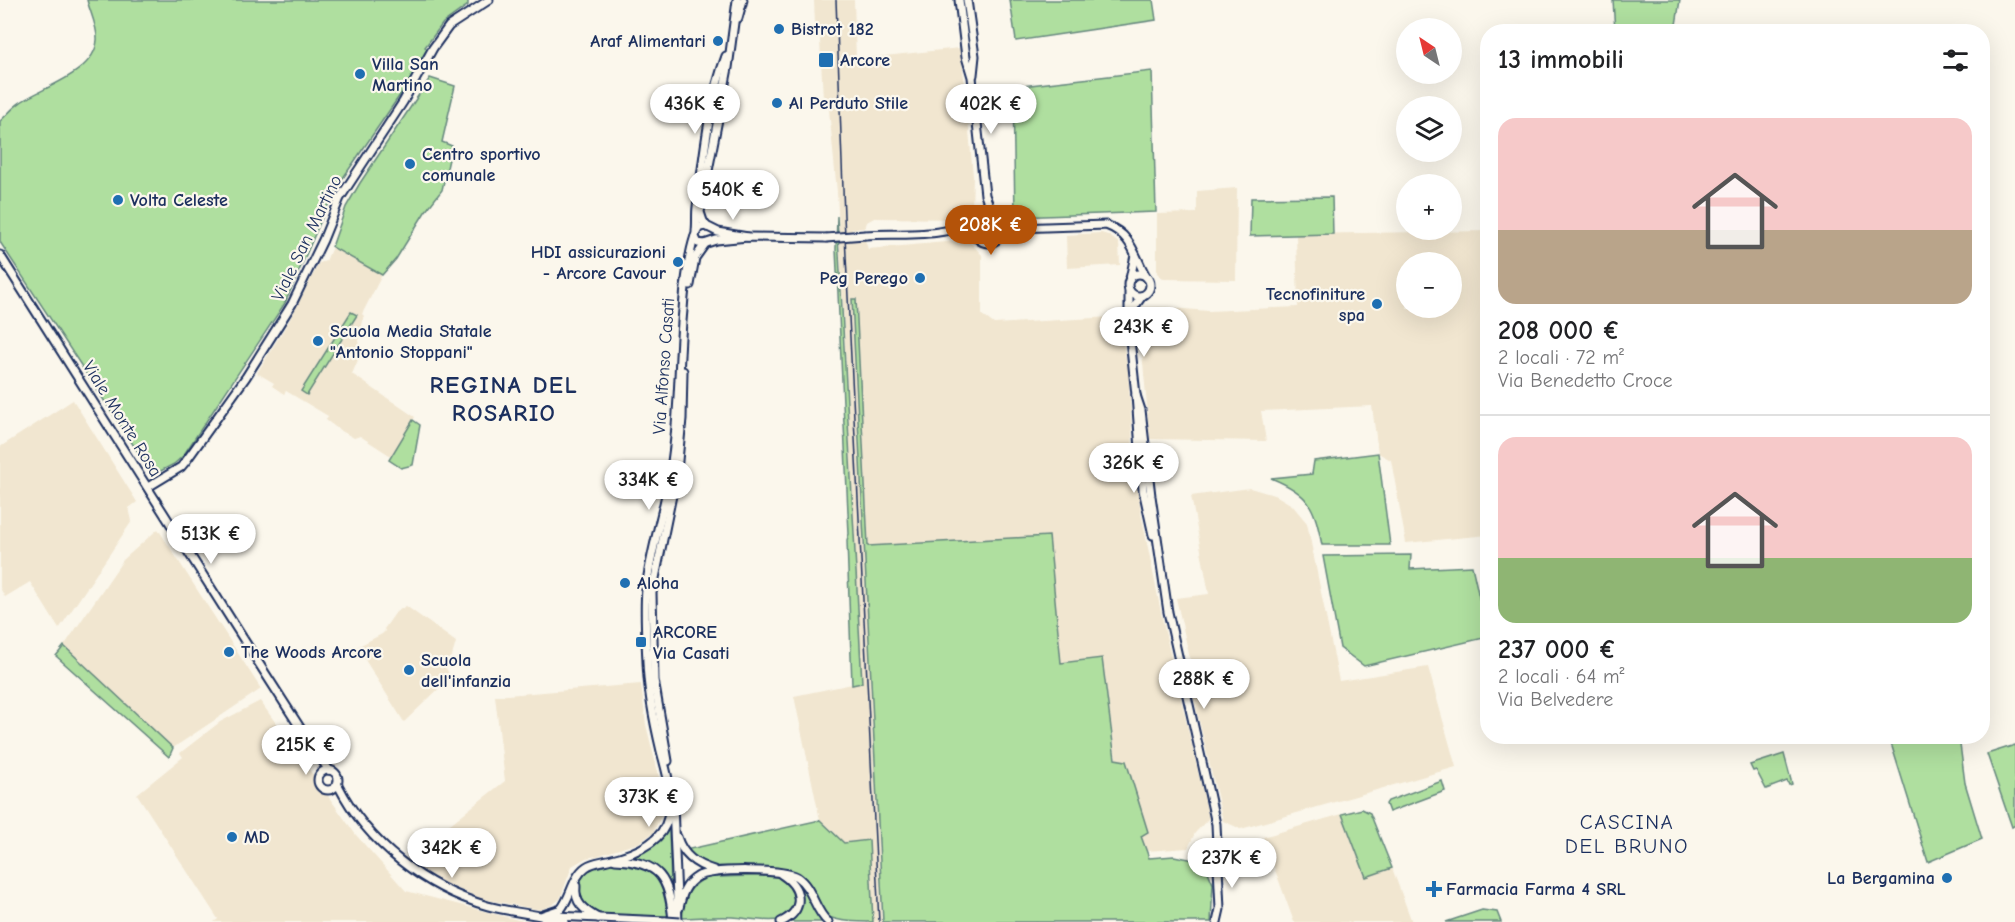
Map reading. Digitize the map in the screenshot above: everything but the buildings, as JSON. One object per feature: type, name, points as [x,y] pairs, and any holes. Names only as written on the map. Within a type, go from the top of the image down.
[{"type":"main road","name":"Viale San Martino","points":[[148,488],[181,467],[272,337],[314,260],[340,198],[403,102],[440,37],[449,26],[489,0]]},
{"type":"main road","points":[[737,0],[728,68],[700,212],[703,221],[720,233],[748,237]]},
{"type":"main road","points":[[730,45],[743,0]]},
{"type":"main road","points":[[959,0],[966,57],[972,77],[985,195],[998,220],[1001,233]]},
{"type":"main road","points":[[968,0],[975,56],[972,77]]},
{"type":"main road","name":"Via Alfonso Casati","points":[[670,781],[648,683],[646,591],[671,470],[683,301],[688,262],[695,234],[696,209],[708,130],[722,68],[730,45]]},
{"type":"main road","points":[[977,238],[974,231],[985,195]]},
{"type":"main road","points":[[709,227],[701,226],[695,234],[699,243],[707,244],[716,240],[748,237],[826,237],[951,231],[986,215],[1016,228]]},
{"type":"main road","points":[[951,231],[989,243],[996,241],[1001,233],[1016,228],[1106,225],[1117,229],[1126,236],[1147,278],[1149,288],[1133,309],[1129,322]]},
{"type":"main road","points":[[707,244],[713,236],[709,227]]},
{"type":"main road","name":"Via Alfonso Casati","points":[[674,921],[676,845],[670,781],[654,680],[652,588],[677,471],[691,273],[696,255],[707,244]]},
{"type":"main road","name":"Viale Monte Rosa","points":[[0,255],[315,751],[329,770],[337,774],[338,785],[346,803]]},
{"type":"main road","points":[[1135,255],[1129,290],[1129,322],[1143,490],[1159,555]]},
{"type":"main road","points":[[1130,279],[1139,274],[1147,278]]},
{"type":"main road","points":[[1129,290],[1135,296],[1143,296]]},
{"type":"main road","points":[[1136,395],[1170,622],[1215,816],[1220,909],[1217,922]]},
{"type":"main road","points":[[1138,432],[1145,446]]},
{"type":"main road","points":[[1141,459],[1145,482],[1149,485]]},
{"type":"main road","points":[[1148,516],[1146,490],[1149,485]]},
{"type":"main road","name":"Viale Monte Rosa","points":[[315,751],[320,774],[318,781],[321,787],[331,790],[346,803],[380,843],[416,873],[450,892],[491,906],[543,915]]},
{"type":"main road","points":[[320,774],[329,770]]},
{"type":"main road","points":[[543,915],[561,909],[569,897],[576,878],[591,864],[642,848],[658,837],[668,819],[670,781]]},
{"type":"main road","points":[[331,790],[338,785]]},
{"type":"main road","points":[[675,830],[682,848],[693,861],[720,871]]},
{"type":"main road","points":[[609,860],[640,862],[657,873],[669,892],[674,921]]},
{"type":"main road","points":[[674,921],[682,896],[690,883],[703,874],[720,871],[779,872],[792,875],[802,882],[828,922]]},
{"type":"main road","points":[[779,872],[795,887],[798,900],[793,914],[781,922]]},
{"type":"main road","points":[[576,878],[575,889],[579,903],[585,910],[600,919]]},
{"type":"main road","points":[[1220,909],[1224,922]]},
{"type":"main road","points":[[543,915],[674,921]]},
{"type":"main road","points":[[543,915],[565,922]]},
{"type":"main road","points":[[627,922],[641,920]]},
{"type":"shaded area","points":[[814,0],[854,0],[856,59],[960,48],[973,176],[972,211],[962,219],[874,218],[867,222],[865,228],[852,229],[852,241],[865,240],[868,249],[968,240],[982,255],[982,315],[994,324],[1111,317],[1119,323],[1128,369],[1133,449],[1141,513],[1164,627],[1209,818],[1195,833],[1188,848],[1147,851],[1141,836],[1148,832],[1126,761],[1116,759],[1102,659],[1061,663],[1049,536],[868,547],[856,299],[852,300],[882,922],[873,922],[869,840],[844,843],[820,820],[794,696],[862,682],[837,192],[828,99],[823,99],[820,40],[824,31],[815,25]]},
{"type":"shaded area","points":[[1237,188],[1236,280],[1163,279],[1157,273],[1157,214],[1197,213],[1197,191]]},
{"type":"shaded area","points":[[1462,231],[1480,231],[1480,536],[1406,543],[1391,460],[1378,453],[1372,406],[1261,411],[1266,441],[1150,439],[1138,308],[1159,307],[1209,311],[1298,307],[1296,234],[1396,232],[1396,240],[1462,240]]},
{"type":"shaded area","points":[[1101,233],[1119,243],[1120,265],[1067,268],[1066,235]]},
{"type":"shaded area","points":[[332,247],[382,275],[362,314],[364,316],[357,350],[361,353],[352,374],[415,417],[391,456],[360,436],[354,438],[338,429],[326,420],[328,416],[286,391],[284,394],[272,386],[274,383],[257,373],[289,321],[319,263],[326,261]]},
{"type":"shaded area","points":[[73,400],[137,502],[129,508],[132,521],[59,629],[30,582],[5,597],[0,588],[0,447]]},
{"type":"shaded area","points":[[1250,488],[1277,496],[1292,505],[1307,523],[1339,681],[1428,667],[1456,767],[1241,829],[1223,821],[1186,665],[1191,663],[1176,598],[1209,594],[1191,496]]},
{"type":"shaded area","points":[[158,529],[261,689],[173,748],[64,646],[123,560]]},
{"type":"shaded area","name":"Scuola dell'infanzia","points":[[406,606],[456,642],[452,656],[443,663],[451,677],[404,722],[357,647],[382,634],[396,612]]},
{"type":"shaded area","points":[[641,684],[646,725],[664,797],[663,812],[653,833],[638,843],[586,858],[572,866],[560,899],[540,910],[483,899],[440,882],[420,870],[408,857],[505,781],[495,696]]},
{"type":"shaded area","points":[[260,701],[356,835],[406,891],[518,920],[534,922],[214,922],[218,919],[137,794],[183,757],[180,753],[220,722]]},
{"type":"shaded area","points":[[1342,814],[1366,877],[1392,868],[1412,922],[1294,922],[1263,837]]},
{"type":"green space","points":[[87,0],[468,0],[468,5],[443,23],[425,47],[428,49],[422,63],[341,181],[325,211],[285,303],[183,456],[174,464],[153,475],[0,242],[0,121],[15,106],[66,78],[87,62],[94,52],[97,35]]},
{"type":"green space","points":[[1010,0],[1153,0],[1156,20],[1016,41]]},
{"type":"green space","points":[[1613,0],[1680,0],[1676,24],[1615,24]]},
{"type":"green space","points":[[1152,71],[1156,212],[1015,217],[1013,87]]},
{"type":"green space","name":"Centro sportivo comunale","points":[[430,78],[455,86],[442,142],[452,146],[442,190],[425,212],[396,259],[382,275],[332,247],[346,207]]},
{"type":"green space","points":[[1332,197],[1333,234],[1250,236],[1251,198]]},
{"type":"green space","points":[[837,216],[862,683],[852,685],[847,540],[849,534],[836,249]]},
{"type":"green space","points":[[852,299],[856,299],[868,546],[1049,536],[1061,663],[1102,658],[1115,759],[1126,761],[1148,832],[1141,836],[1149,858],[1174,856],[1204,862],[1213,884],[1211,922],[883,922]]},
{"type":"green space","points":[[351,312],[357,315],[307,395],[301,391]]},
{"type":"green space","points":[[413,420],[420,425],[413,465],[401,468],[389,460]]},
{"type":"green space","points":[[1378,453],[1390,545],[1322,545],[1313,511],[1308,503],[1294,490],[1271,478],[1312,474],[1314,461]]},
{"type":"green space","points":[[1411,555],[1410,569],[1472,566],[1480,602],[1480,639],[1364,666],[1340,648],[1323,556]]},
{"type":"green space","points":[[64,646],[173,748],[169,757],[56,656]]},
{"type":"green space","points":[[1891,744],[1960,744],[1965,783],[1982,839],[1928,862]]},
{"type":"green space","points":[[2015,745],[2015,825],[2012,827],[1987,754]]},
{"type":"green space","points":[[1784,754],[1792,784],[1789,785],[1787,781],[1766,789],[1756,770],[1753,771],[1750,765]]},
{"type":"green space","points":[[1442,781],[1445,791],[1389,812],[1386,804],[1388,801]]},
{"type":"green space","points":[[1362,809],[1370,813],[1392,868],[1366,877],[1342,814]]},
{"type":"green space","points":[[820,820],[844,843],[869,840],[873,922],[843,921],[826,916],[795,874],[778,868],[711,866],[704,864],[685,850]]},
{"type":"green space","points":[[669,830],[671,885],[658,868],[633,857],[655,845]]},
{"type":"green space","points":[[622,863],[644,868],[659,878],[667,894],[670,916],[605,915],[592,910],[587,905],[580,894],[579,887],[584,875],[597,866]]},
{"type":"green space","points":[[708,877],[781,878],[793,889],[794,905],[784,918],[778,920],[726,917],[682,918],[684,904],[692,888]]},
{"type":"green space","points":[[797,883],[805,891],[817,913],[825,922],[786,922],[790,920],[800,890]]},
{"type":"green space","points":[[1482,910],[1497,912],[1501,922],[1446,922]]},
{"type":"railway","points":[[836,0],[844,216],[879,922]]},
{"type":"place","name":"Bistrot 182","points":[[779,29]]},
{"type":"place","name":"Araf Alimentari","points":[[718,41]]},
{"type":"place","name":"Arcore","points":[[826,60]]},
{"type":"place","name":"Villa San Martino","points":[[360,74]]},
{"type":"place","name":"Al Perduto Stile","points":[[777,103]]},
{"type":"place","name":"Centro sportivo comunale","points":[[410,164]]},
{"type":"place","name":"Volta Celeste","points":[[118,200]]},
{"type":"place","name":"HDI assicurazioni - Arcore Cavour","points":[[678,262]]},
{"type":"place","name":"Peg Perego","points":[[920,278]]},
{"type":"place","name":"Tecnofiniture spa","points":[[1377,304]]},
{"type":"place","name":"Scuola Media Statale \"Antonio Stoppani\"","points":[[318,341]]},
{"type":"place","name":"Aloha","points":[[625,583]]},
{"type":"place","name":"ARCORE Via Casati","points":[[641,642]]},
{"type":"place","name":"The Woods Arcore","points":[[229,652]]},
{"type":"place","name":"Scuola dell'infanzia","points":[[409,670]]},
{"type":"place","name":"MD","points":[[232,837]]},
{"type":"place","name":"La Bergamina","points":[[1947,878]]},
{"type":"place","name":"Farmacia Farma 4 SRL","points":[[1434,889]]},
{"type":"district","name":"REGINA DEL ROSARIO","points":[[504,399]]},
{"type":"district","name":"CASCINA DEL BRUNO","points":[[1627,834]]}]
